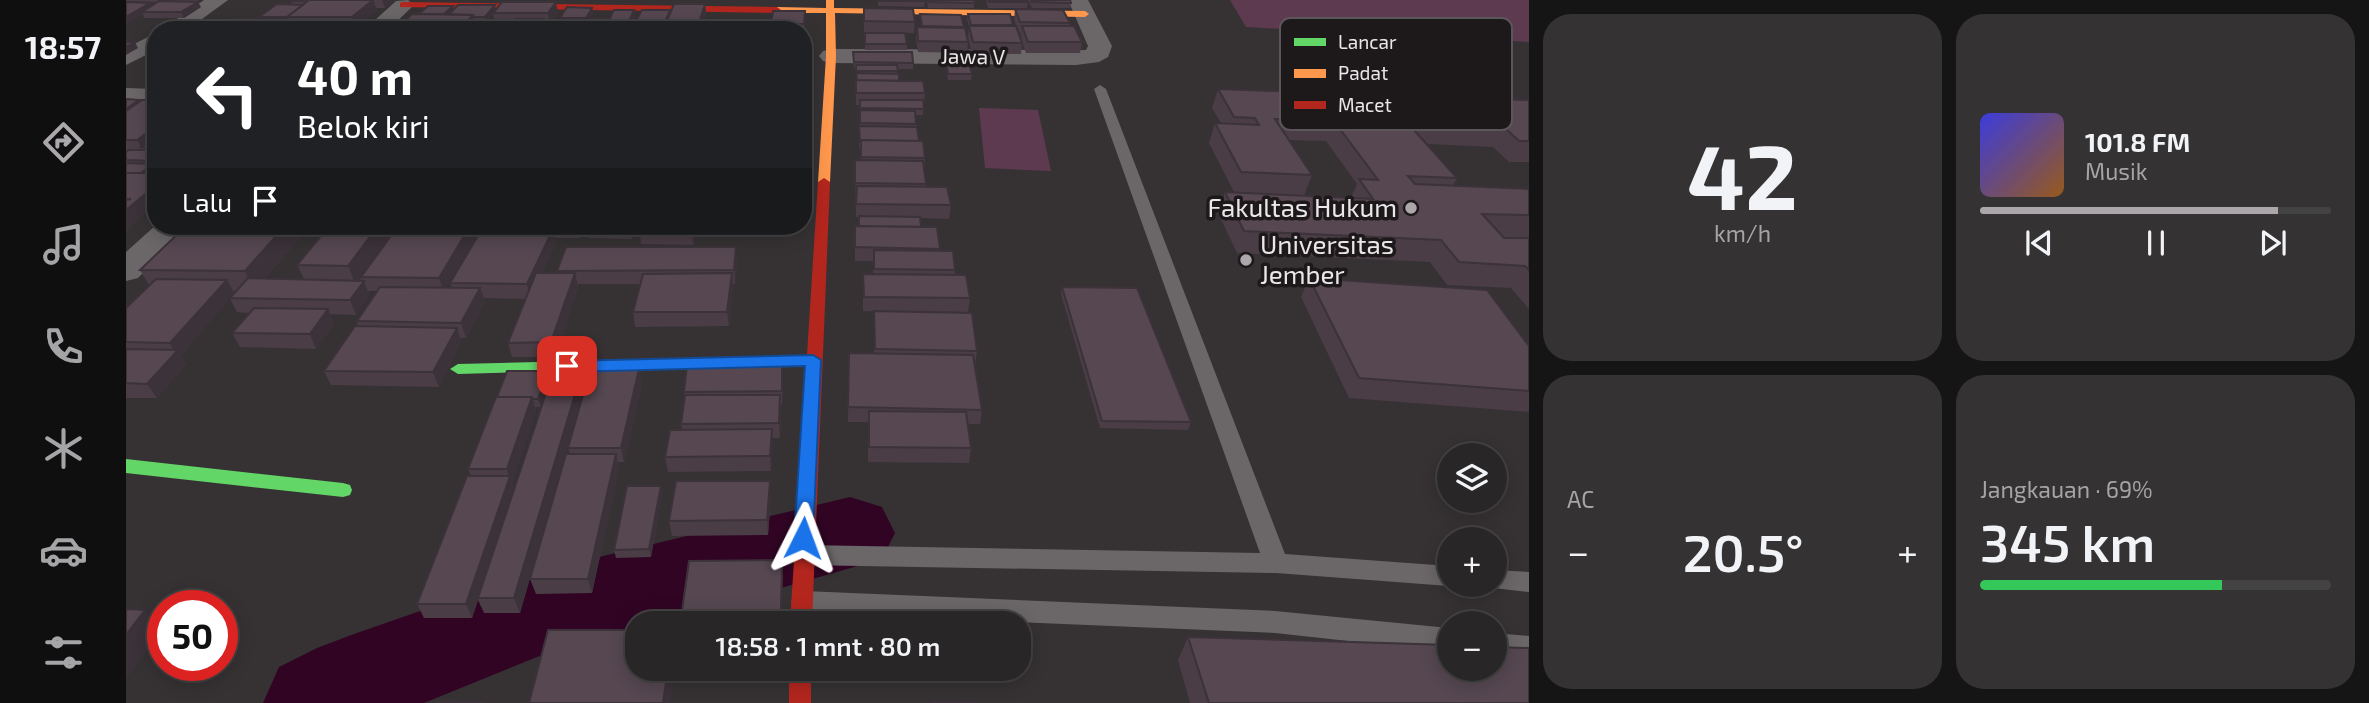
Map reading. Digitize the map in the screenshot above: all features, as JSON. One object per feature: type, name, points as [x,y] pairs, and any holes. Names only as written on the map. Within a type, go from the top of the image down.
[{"type":"street","points":[[186,21],[218,0]]},
{"type":"street","points":[[385,21],[406,2],[1082,7]]},
{"type":"street","points":[[801,611],[831,56],[830,5]]},
{"type":"street","name":"Jawa V","points":[[831,56],[1083,58],[1099,54],[1101,50],[1082,7]]},
{"type":"street","points":[[126,58],[147,45]]},
{"type":"street","points":[[126,96],[147,97]]},
{"type":"street","points":[[126,271],[164,235]]},
{"type":"street","points":[[458,369],[813,360]]},
{"type":"street","points":[[126,467],[342,490]]},
{"type":"street","points":[[800,681],[800,703]]},
{"type":"lane","points":[[1100,89],[1276,563]]},
{"type":"lane","points":[[803,548],[1276,563],[1437,575]]},
{"type":"lane","points":[[1507,581],[1529,582]]},
{"type":"lane","points":[[1031,617],[1275,622],[1437,639]]},
{"type":"lane","points":[[1507,646],[1529,648]]},
{"type":"shaded area","points":[[1230,0],[1529,0],[1529,42],[1512,41],[1512,18],[1280,18],[1280,29],[1246,27]]},
{"type":"shaded area","points":[[979,108],[1038,110],[1051,171],[985,168]]},
{"type":"building","points":[[309,0],[373,0],[352,17],[287,17]]},
{"type":"building","points":[[925,0],[925,1],[878,1]]},
{"type":"building","points":[[928,0],[974,0],[975,3],[929,2]]},
{"type":"building","points":[[988,0],[1027,0],[1028,2],[989,2]]},
{"type":"building","points":[[1031,0],[1070,0],[1071,3],[1032,2]]},
{"type":"building","points":[[159,1],[198,2],[181,12],[142,12]]},
{"type":"building","points":[[126,2],[150,3],[126,17]]},
{"type":"building","points":[[502,2],[556,2],[548,13],[493,13]]},
{"type":"building","points":[[277,4],[303,5],[287,17],[259,17]]},
{"type":"building","points":[[674,4],[705,4],[700,21],[667,21]]},
{"type":"building","points":[[458,5],[495,5],[485,17],[449,14]]},
{"type":"building","points":[[428,6],[453,6],[444,14],[419,14]]},
{"type":"building","points":[[567,7],[592,8],[586,18],[560,18]]},
{"type":"building","points":[[864,8],[913,9],[915,22],[864,21]]},
{"type":"building","points":[[1015,9],[1063,10],[1070,23],[1020,22]]},
{"type":"building","points":[[614,10],[634,10],[629,21],[558,21],[560,18],[610,18]]},
{"type":"building","points":[[642,10],[670,10],[666,21],[636,21]]},
{"type":"building","points":[[773,11],[805,11],[804,21],[771,21]]},
{"type":"building","points":[[412,14],[473,15],[467,21],[405,21]]},
{"type":"building","points":[[920,14],[961,15],[964,27],[922,26]]},
{"type":"building","points":[[968,14],[1010,14],[1013,25],[971,25]]},
{"type":"building","points":[[232,19],[288,19],[288,21],[229,21]]},
{"type":"building","points":[[515,19],[543,19],[542,21],[513,21]]},
{"type":"building","points":[[969,26],[1016,26],[1022,43],[973,42]]},
{"type":"building","points":[[1022,26],[1074,26],[1082,42],[1028,42]]},
{"type":"building","points":[[917,27],[965,28],[968,42],[918,41]]},
{"type":"building","points":[[865,33],[905,33],[907,44],[865,44]]},
{"type":"building","points":[[853,52],[912,52],[913,63],[854,62]]},
{"type":"building","points":[[946,61],[969,61],[972,74],[948,74]]},
{"type":"building","points":[[856,65],[897,65],[898,71],[856,71]]},
{"type":"building","points":[[856,73],[899,74],[899,81],[857,80]]},
{"type":"building","points":[[856,80],[923,81],[925,93],[856,93]]},
{"type":"building","points":[[1218,89],[1280,91],[1280,119],[1275,119],[1312,175],[1241,172],[1215,123],[1259,125],[1255,118],[1234,117]]},
{"type":"building","points":[[126,99],[139,100],[126,109]]},
{"type":"building","points":[[1512,99],[1529,100],[1529,141],[1519,141],[1507,130],[1512,130]]},
{"type":"building","points":[[142,100],[147,100],[147,133],[137,140],[126,140],[126,111]]},
{"type":"building","points":[[860,100],[923,100],[924,109],[860,108]]},
{"type":"building","points":[[860,110],[915,111],[916,124],[860,123]]},
{"type":"building","points":[[859,126],[917,127],[919,141],[860,142]]},
{"type":"building","points":[[1341,130],[1414,130],[1457,178],[1408,176],[1415,184],[1529,189],[1529,215],[1482,214],[1504,238],[1529,238],[1529,270],[1525,266],[1459,262],[1441,240],[1244,231],[1225,192],[1373,199],[1359,179],[1378,180]]},
{"type":"building","points":[[861,140],[923,141],[925,158],[861,157]]},
{"type":"building","points":[[147,150],[147,161],[126,160],[126,152]]},
{"type":"building","points":[[855,160],[923,161],[926,184],[855,183]]},
{"type":"building","points":[[126,163],[147,164],[147,168],[141,173],[126,173]]},
{"type":"building","points":[[126,173],[147,173],[147,192],[126,210],[126,200],[131,199],[126,199]]},
{"type":"building","points":[[857,186],[947,187],[951,205],[856,204]]},
{"type":"building","points":[[859,216],[920,217],[921,227],[859,226]]},
{"type":"building","points":[[855,226],[937,227],[940,249],[855,247]]},
{"type":"building","points":[[177,235],[277,235],[245,271],[140,270]]},
{"type":"building","points":[[322,235],[371,235],[348,266],[297,265]]},
{"type":"building","points":[[391,235],[465,235],[439,278],[361,277]]},
{"type":"building","points":[[478,235],[550,235],[527,284],[450,283]]},
{"type":"building","points":[[566,247],[736,247],[734,270],[557,271]]},
{"type":"building","points":[[874,250],[953,251],[955,270],[874,269]]},
{"type":"building","points":[[536,273],[575,273],[551,342],[508,343]]},
{"type":"building","points":[[732,273],[727,312],[633,312],[643,274]]},
{"type":"building","points":[[863,274],[966,275],[970,298],[864,297]]},
{"type":"building","points":[[248,278],[364,281],[350,300],[230,298]]},
{"type":"building","name":"Fakultas Hukum","points":[[1309,278],[1487,290],[1529,346],[1529,391],[1359,378]]},
{"type":"building","points":[[156,279],[227,280],[170,343],[126,342],[126,308]]},
{"type":"building","points":[[380,287],[480,288],[461,323],[357,321]]},
{"type":"building","points":[[1062,287],[1137,288],[1191,422],[1102,421]]},
{"type":"building","points":[[254,308],[328,309],[310,334],[232,333]]},
{"type":"building","points":[[874,311],[972,313],[977,351],[875,349]]},
{"type":"building","points":[[355,326],[457,328],[433,372],[324,371]]},
{"type":"building","points":[[126,349],[178,350],[147,384],[126,383]]},
{"type":"building","points":[[849,353],[973,355],[982,410],[848,407]]},
{"type":"building","points":[[687,365],[782,365],[782,391],[684,392]]},
{"type":"building","points":[[583,368],[514,598],[478,598],[554,369]]},
{"type":"building","points":[[639,369],[621,448],[568,448],[590,370]]},
{"type":"building","points":[[507,371],[548,371],[538,399],[497,397]]},
{"type":"building","points":[[685,395],[780,395],[779,423],[681,424]]},
{"type":"building","points":[[496,397],[532,397],[507,469],[468,469]]},
{"type":"building","points":[[869,411],[966,412],[971,448],[869,447]]},
{"type":"building","points":[[772,429],[770,456],[665,457],[670,430]]},
{"type":"building","points":[[566,454],[616,454],[588,579],[530,579]]},
{"type":"building","points":[[467,476],[510,476],[466,604],[417,604]]},
{"type":"building","points":[[676,481],[770,481],[767,520],[669,521]]},
{"type":"building","points":[[627,486],[661,486],[649,549],[614,550]]},
{"type":"building","points":[[782,560],[781,611],[682,611],[689,561]]},
{"type":"building","points":[[126,609],[145,610],[126,635]]},
{"type":"building","points":[[548,630],[625,630],[625,681],[666,681],[663,703],[529,703]]},
{"type":"building","points":[[1188,637],[1437,645],[1437,681],[1507,681],[1507,647],[1529,648],[1529,703],[1209,703]]},
{"type":"building","points":[[436,701],[486,703],[435,703]]},
{"type":"waterway","points":[[317,703],[354,682],[524,618],[850,533]]},
{"type":"traffic: fast","points":[[458,369],[813,360]]},
{"type":"traffic: fast","points":[[126,466],[343,490]]},
{"type":"traffic: slow","points":[[824,182],[831,56],[830,0]]},
{"type":"traffic: slow","points":[[777,10],[1085,14]]},
{"type":"traffic: jam","points":[[403,5],[777,10]]},
{"type":"traffic: jam","points":[[802,611],[824,182]]},
{"type":"traffic: jam","points":[[800,681],[800,703]]},
{"type":"place","name":"Fakultas Hukum","points":[[1411,208]]},
{"type":"place","name":"Universitas Jember","points":[[1246,260]]},
{"type":"route","points":[[567,366],[813,360],[803,538]]}]
